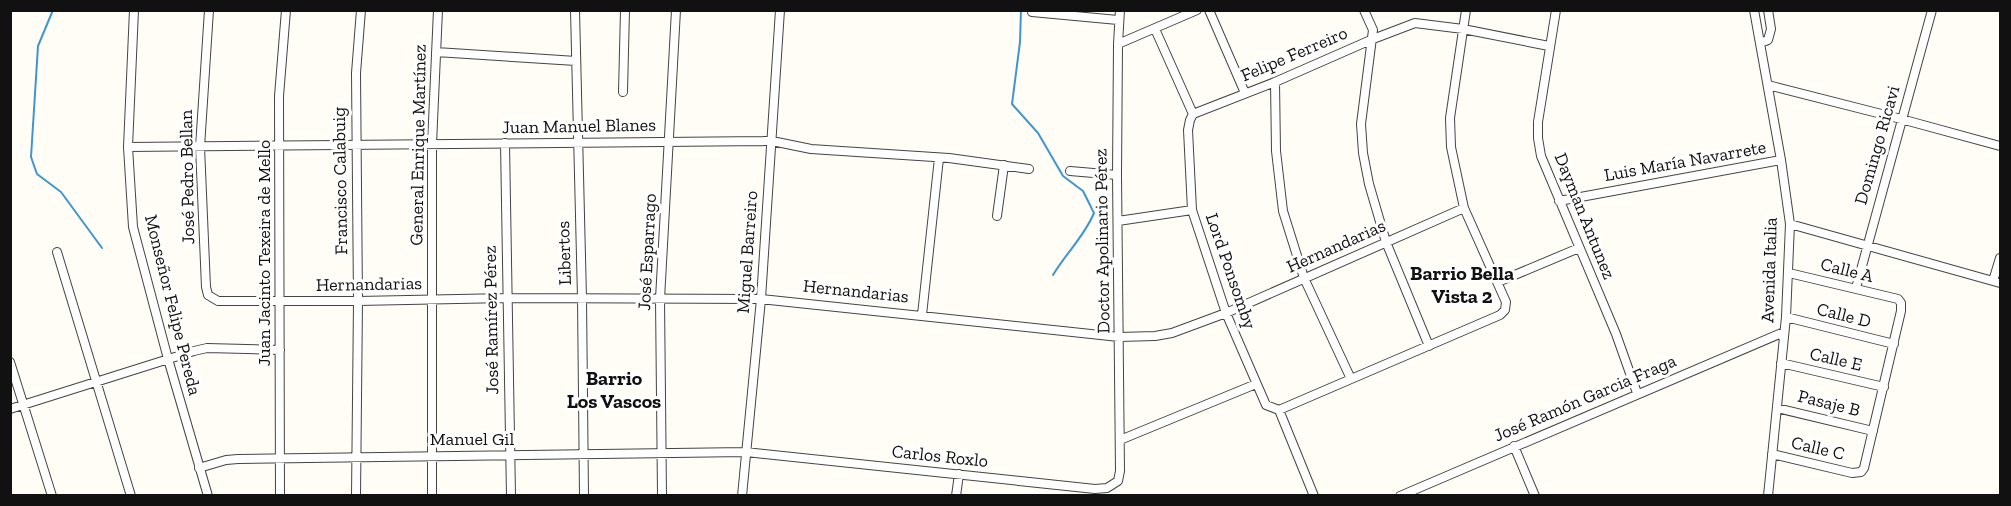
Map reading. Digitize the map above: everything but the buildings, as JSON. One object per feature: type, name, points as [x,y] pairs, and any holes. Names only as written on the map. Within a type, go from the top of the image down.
[{"type":"street","name":"Monseñor Felipe Pereda","points":[[134,10],[128,147],[134,227],[168,359],[208,495]]},
{"type":"street","name":"José Pedro Bellan","points":[[209,10],[200,147],[206,287],[208,295],[218,301]]},
{"type":"street","name":"Juan Jacinto Texeira de Mello","points":[[280,495],[281,145],[279,96],[286,10]]},
{"type":"street","name":"Francisco Calabuig","points":[[356,495],[358,301],[356,74],[361,10]]},
{"type":"street","name":"General Enrique Martínez","points":[[432,495],[432,144],[438,10]]},
{"type":"street","name":"Libertos","points":[[575,10],[584,495]]},
{"type":"street","points":[[623,92],[625,10]]},
{"type":"street","name":"José Esparrago","points":[[662,495],[660,299],[676,10]]},
{"type":"street","name":"Miguel Barreiro","points":[[742,495],[761,298],[780,10]]},
{"type":"street","points":[[1118,44],[1197,10]]},
{"type":"street","points":[[1209,10],[1245,93]]},
{"type":"street","points":[[1364,10],[1373,30],[1361,124],[1368,184],[1386,242],[1429,346]]},
{"type":"street","points":[[1314,495],[1279,410],[1500,315],[1505,310],[1506,302],[1498,282],[1464,208],[1451,147],[1450,118],[1466,10]]},
{"type":"street","name":"Dayman Antunez","points":[[1556,10],[1549,46],[1538,138],[1541,156],[1616,334],[1637,393]]},
{"type":"street","name":"Avenida Italia","points":[[1754,10],[1790,224],[1786,317],[1768,495]]},
{"type":"street","points":[[1760,43],[1768,40],[1770,36],[1768,10]]},
{"type":"street","name":"Domingo Ricavi","points":[[1856,288],[1932,10]]},
{"type":"street","points":[[1032,12],[1119,15]]},
{"type":"street","name":"Doctor Apolinario Pérez","points":[[1119,15],[1117,175],[1120,471]]},
{"type":"street","name":"Felipe Ferreiro","points":[[1193,114],[1275,82],[1373,39],[1415,24],[1463,30],[1549,46]]},
{"type":"street","points":[[1155,29],[1193,114]]},
{"type":"street","points":[[436,52],[576,61]]},
{"type":"street","points":[[1275,82],[1276,151],[1283,211],[1304,278],[1351,379]]},
{"type":"street","points":[[1768,85],[2001,146]]},
{"type":"street","name":"Lord Ponsomby","points":[[1193,114],[1188,130],[1192,210],[1226,313],[1256,384],[1266,405],[1279,410]]},
{"type":"street","name":"Juan Manuel Blanes","points":[[128,147],[772,141],[840,152],[939,158],[1029,169]]},
{"type":"street","name":"José Ramírez Pérez","points":[[505,143],[511,495]]},
{"type":"street","points":[[922,315],[939,158]]},
{"type":"street","name":"Luis María Navarrete","points":[[1559,201],[1781,160]]},
{"type":"street","points":[[997,216],[1004,165]]},
{"type":"street","points":[[1070,171],[1117,175]]},
{"type":"street","name":"Hernandarias","points":[[218,301],[761,298],[1119,338],[1155,336],[1172,333],[1226,313],[1464,208]]},
{"type":"street","points":[[1118,221],[1192,210]]},
{"type":"street","points":[[1790,224],[1997,282],[2001,258]]},
{"type":"street","points":[[1498,282],[1579,248]]},
{"type":"street","points":[[57,252],[131,495]]},
{"type":"street","name":"Calle A","points":[[1789,273],[1898,299],[1901,303],[1901,311],[1894,344]]},
{"type":"street","name":"Calle D","points":[[1786,317],[1894,344]]},
{"type":"street","name":"José Ramón Garcia Fraga","points":[[1400,495],[1784,332]]},
{"type":"street","points":[[1873,431],[1894,344]]},
{"type":"street","points":[[10,410],[97,380],[207,348],[280,350]]},
{"type":"street","points":[[10,362],[52,495]]},
{"type":"street","name":"Calle E","points":[[1781,363],[1884,387]]},
{"type":"street","points":[[1120,440],[1256,384]]},
{"type":"street","name":"Pasaje B","points":[[1777,408],[1873,431]]},
{"type":"street","name":"Calle C","points":[[1772,454],[1856,473],[1864,468],[1873,431]]},
{"type":"street","points":[[1514,446],[1535,495]]},
{"type":"street","name":"Manuel Gil","points":[[199,468],[226,460],[432,455],[746,452]]},
{"type":"street","name":"Carlos Roxlo","points":[[746,452],[1107,488],[1118,481],[1120,471]]},
{"type":"street","points":[[956,495],[958,474]]},
{"type":"street","points":[[1063,485],[1063,495]]},
{"type":"waterway","points":[[53,10],[38,46],[31,157],[37,174],[61,192],[102,248]]},
{"type":"waterway","points":[[1021,10],[1020,42],[1012,104],[1038,133],[1063,176],[1083,191],[1094,213],[1085,230],[1053,275]]},
{"type":"district","name":"Barrio Bella Vista 2","points":[[1462,284]]},
{"type":"district","name":"Barrio Los Vascos","points":[[614,390]]}]
